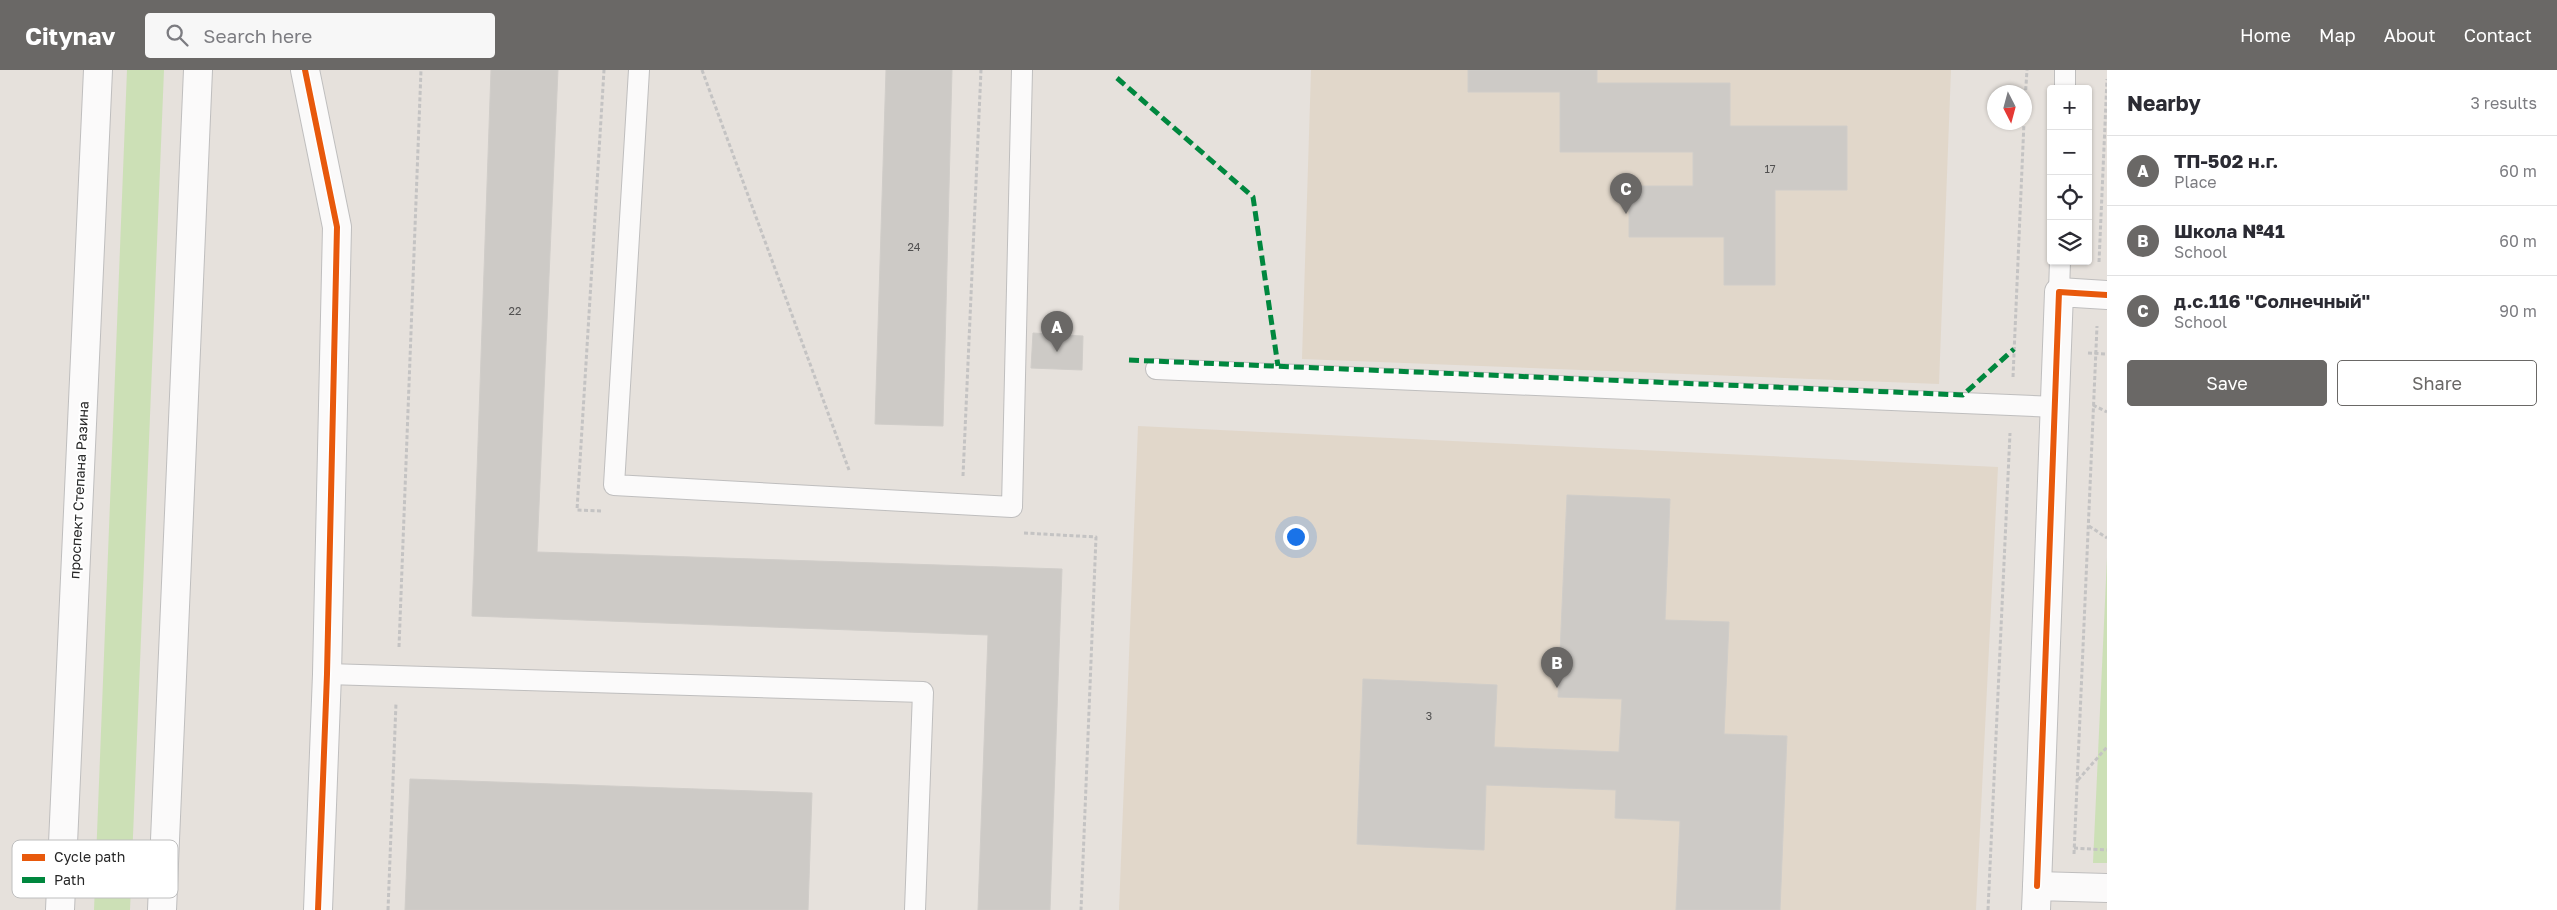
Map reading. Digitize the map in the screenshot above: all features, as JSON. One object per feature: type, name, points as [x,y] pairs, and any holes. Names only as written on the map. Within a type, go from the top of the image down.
[{"type":"main road","name":"проспект Степана Разина","points":[[63,840],[98,70]]},
{"type":"main road","points":[[165,840],[198,70]]},
{"type":"main road","points":[[305,70],[336,227],[327,674],[318,910]]},
{"type":"main road","points":[[2102,295],[2059,292],[2037,898],[2073,886],[2107,888]]},
{"type":"lane","points":[[639,70],[614,485],[1012,507],[1022,70]]},
{"type":"lane","points":[[2065,70],[2065,85]]},
{"type":"lane","points":[[2059,292],[2060,265]]},
{"type":"lane","points":[[1156,369],[2055,407]]},
{"type":"lane","points":[[327,674],[923,692],[915,910]]},
{"type":"path","points":[[388,910],[421,70]]},
{"type":"path","points":[[702,70],[859,499]]},
{"type":"path","points":[[962,504],[981,70]]},
{"type":"path","points":[[2026,85],[2027,70]]},
{"type":"path","points":[[2073,886],[2093,405],[2102,295],[2107,79]]},
{"type":"path","points":[[1988,910],[2024,130]]},
{"type":"path","points":[[2093,405],[2107,412]]},
{"type":"path","points":[[2088,526],[2107,538]]},
{"type":"path","points":[[2078,781],[2107,747]]},
{"type":"path","points":[[2074,848],[2107,850]]},
{"type":"shaded area","points":[[1311,70],[1951,70],[1939,384],[1302,359]]},
{"type":"shaded area","points":[[1138,426],[1998,467],[1976,910],[1119,910]]},
{"type":"green space","points":[[127,70],[164,70],[133,840],[97,840]]},
{"type":"green space","points":[[2107,558],[2107,863],[2093,863]]},
{"type":"green space","points":[[94,898],[130,898],[130,910],[94,910]]},
{"type":"building","points":[[491,70],[558,70],[537,552],[1062,569],[1050,910],[978,910],[988,635],[472,616]]},
{"type":"building","points":[[886,70],[952,70],[943,426],[875,424]]},
{"type":"building","points":[[1468,70],[1597,70],[1597,83],[1730,83],[1730,126],[1847,126],[1847,190],[1775,190],[1775,285],[1724,285],[1724,237],[1629,237],[1629,186],[1693,186],[1693,152],[1560,152],[1560,92],[1468,92]]},
{"type":"building","points":[[1033,333],[1083,336],[1082,370],[1031,368]]},
{"type":"building","points":[[1567,495],[1670,499],[1665,620],[1729,622],[1724,734],[1787,736],[1780,910],[1676,910],[1680,821],[1615,818],[1616,790],[1486,785],[1484,850],[1357,844],[1363,679],[1497,685],[1494,747],[1619,752],[1622,699],[1558,697]]},
{"type":"building","points":[[410,779],[812,793],[808,910],[405,910]]},
{"type":"marked path","points":[[1117,78],[1253,197],[1278,366]]},
{"type":"marked path","points":[[1129,360],[1963,395],[2014,349]]},
{"type":"cycle path","points":[[305,70],[337,227],[327,674],[318,910]]},
{"type":"cycle path","points":[[2037,886],[2059,292],[2107,295]]},
{"type":"place","name":"д.с.116 \"Солнечный\"","points":[[1626,214]]},
{"type":"place","name":"ТП-502 н.г.","points":[[1057,352]]},
{"type":"place","name":"Школа №41","points":[[1557,688]]}]
